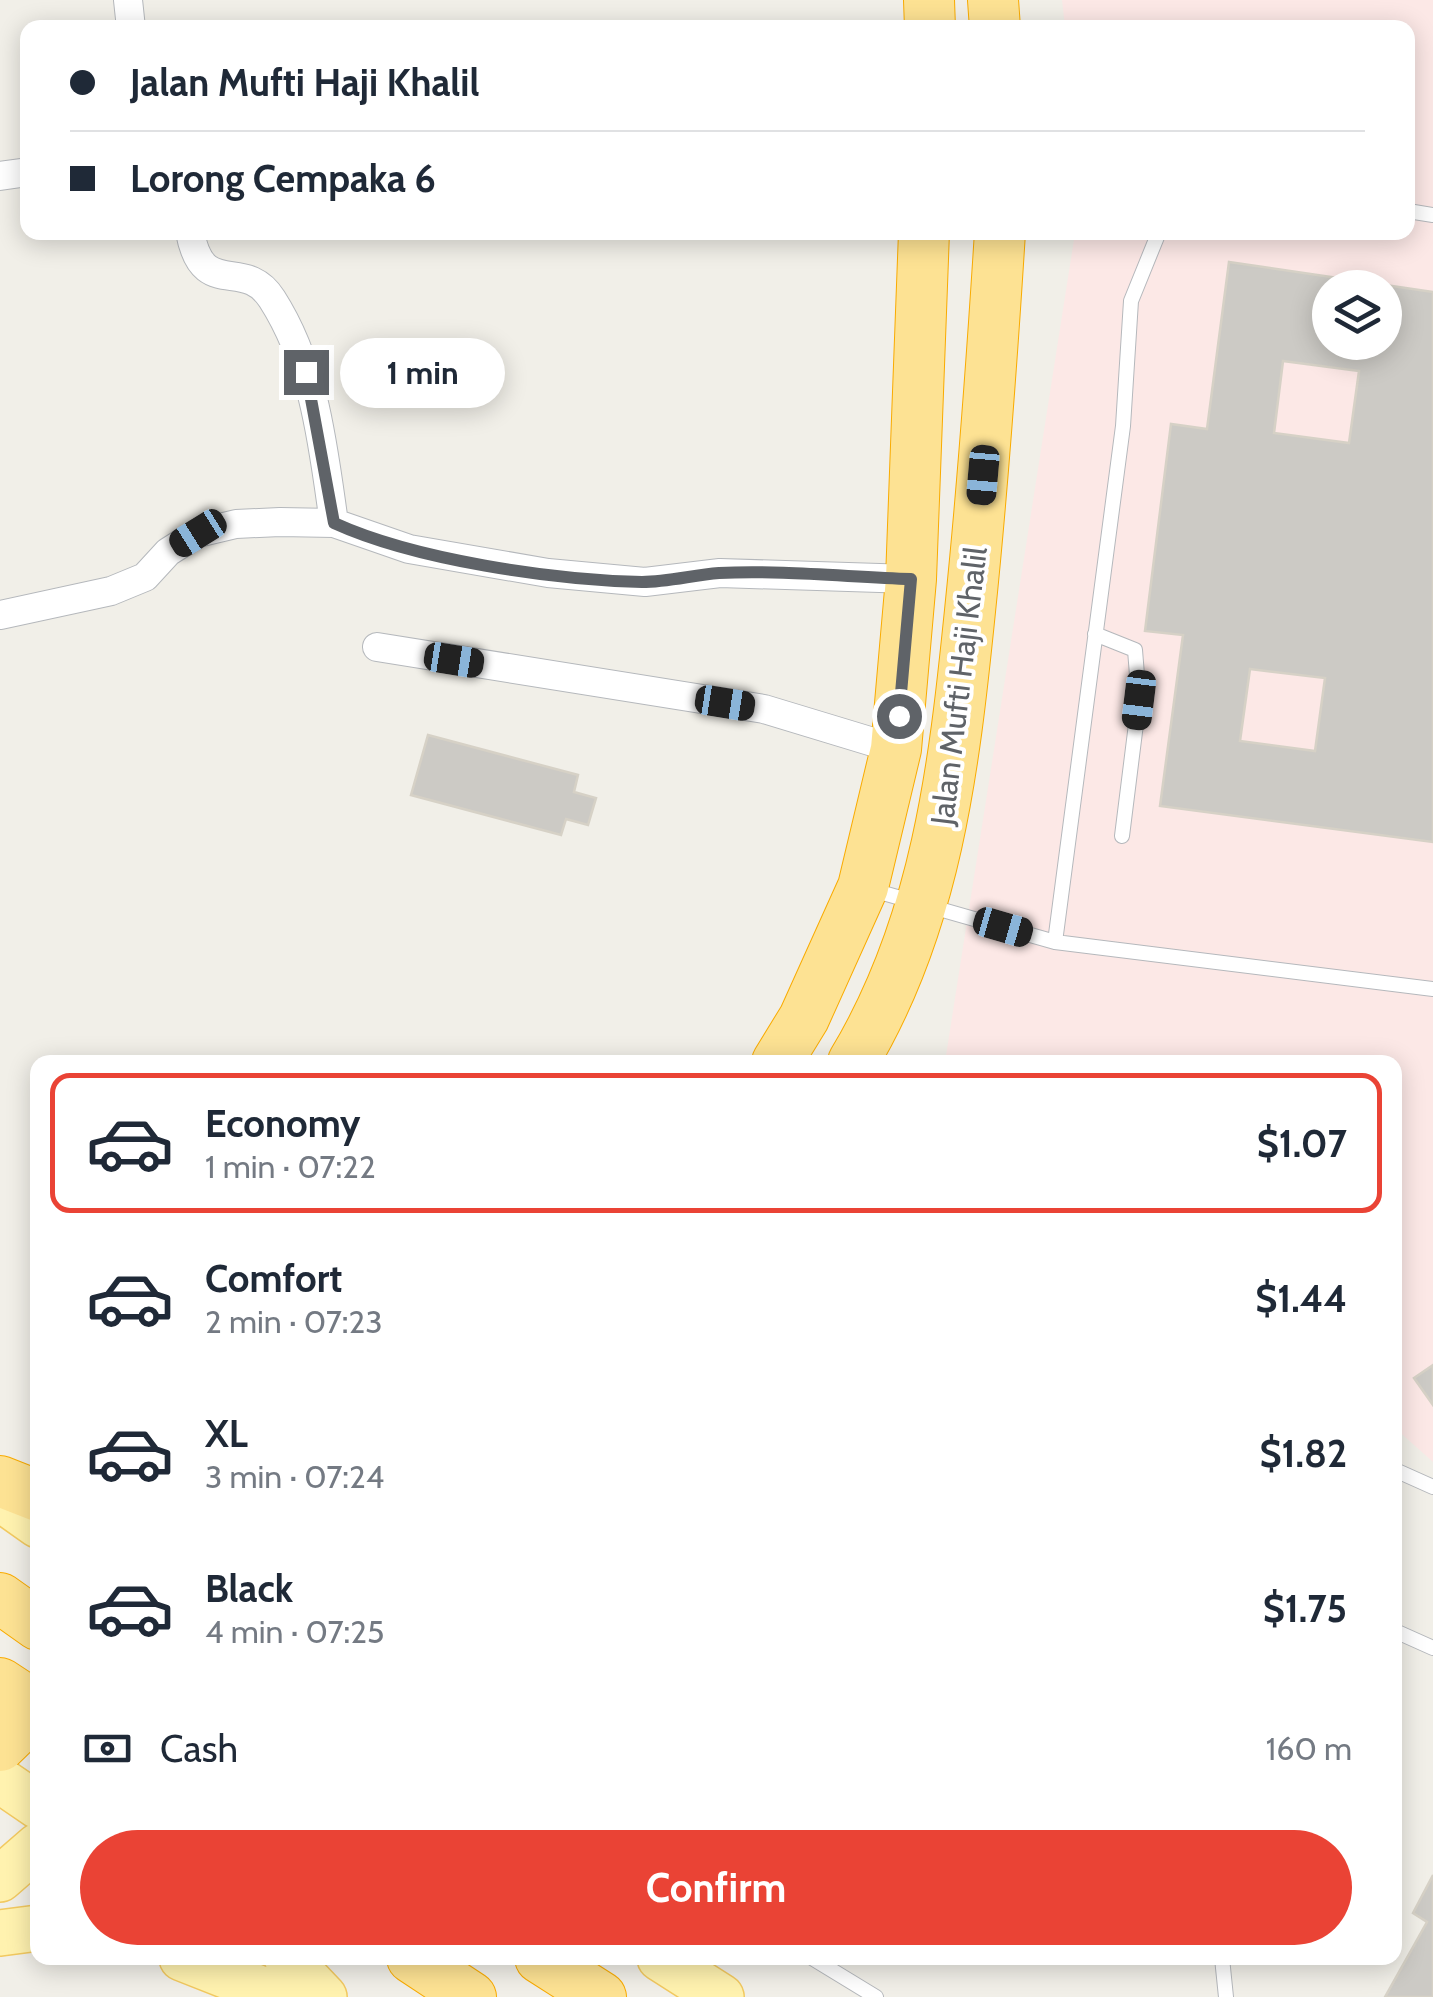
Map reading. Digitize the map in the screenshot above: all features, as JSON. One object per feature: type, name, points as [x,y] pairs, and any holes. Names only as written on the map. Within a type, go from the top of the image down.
[{"type":"highway","name":"Jalan Mufti Haji Khalil","points":[[781,1055],[804,1018],[863,888],[896,750],[911,579],[924,240]]},
{"type":"highway","name":"Jalan Mufti Haji Khalil","points":[[856,1055],[886,1007],[923,905],[956,752],[987,428],[999,240]]},
{"type":"highway","points":[[0,1481],[30,1493]]},
{"type":"highway","points":[[0,1598],[30,1619]]},
{"type":"highway","points":[[0,1683],[30,1704]]},
{"type":"highway","points":[[0,1746],[30,1717]]},
{"type":"highway","points":[[423,1965],[471,1997]]},
{"type":"highway","points":[[551,1965],[601,1997]]},
{"type":"main road","points":[[0,1498],[30,1519]]},
{"type":"main road","points":[[0,1780],[30,1801]]},
{"type":"main road","points":[[0,1879],[30,1853]]},
{"type":"main road","points":[[0,1932],[30,1929]]},
{"type":"main road","points":[[200,1965],[281,1997]]},
{"type":"main road","points":[[249,1965],[292,1997]]},
{"type":"main road","points":[[294,1965],[324,1997]]},
{"type":"main road","points":[[671,1965],[721,1997]]},
{"type":"street","points":[[192,240],[198,263],[208,272],[241,277],[270,294],[299,348],[313,396],[334,523]]},
{"type":"street","points":[[0,615],[111,591],[145,577],[168,552],[198,533],[236,524],[334,523],[409,549],[548,573],[645,582],[720,573],[911,579]]},
{"type":"street","points":[[377,647],[764,709],[896,750]]},
{"type":"lane","points":[[1055,942],[1122,426],[1131,301],[1156,240]]},
{"type":"lane","points":[[1095,634],[1121,640],[1135,650],[1139,700],[1122,836]]},
{"type":"lane","points":[[863,888],[1055,942],[1433,988]]},
{"type":"lane","points":[[1402,1473],[1433,1487]]},
{"type":"lane","points":[[1402,1634],[1433,1648]]},
{"type":"lane","points":[[823,1965],[876,1997]]},
{"type":"lane","points":[[1223,1965],[1226,1997]]},
{"type":"shaded area","points":[[1062,0],[1433,0],[1433,1462],[1402,1434],[1402,1055],[946,1055],[1074,240],[1415,240],[1415,20],[1064,20]]},
{"type":"building","points":[[1229,262],[1312,274],[1312,360],[1402,360],[1402,287],[1433,292],[1433,842],[1160,806],[1183,635],[1145,631],[1171,424],[1207,429]],"holes":[[[1283,361],[1359,371],[1349,443],[1274,433]],[[1250,669],[1325,678],[1315,751],[1240,741]]]},
{"type":"building","points":[[428,735],[578,775],[574,792],[596,798],[588,825],[566,819],[561,835],[411,795]]},
{"type":"building","points":[[1433,1365],[1433,1405],[1414,1378]]},
{"type":"building","points":[[1433,1875],[1433,1997],[1385,1997],[1427,1922],[1413,1913]]},
{"type":"route","points":[[306,372],[334,523],[357,533],[409,549],[548,573],[645,582],[720,573],[911,579],[899,716]]}]
